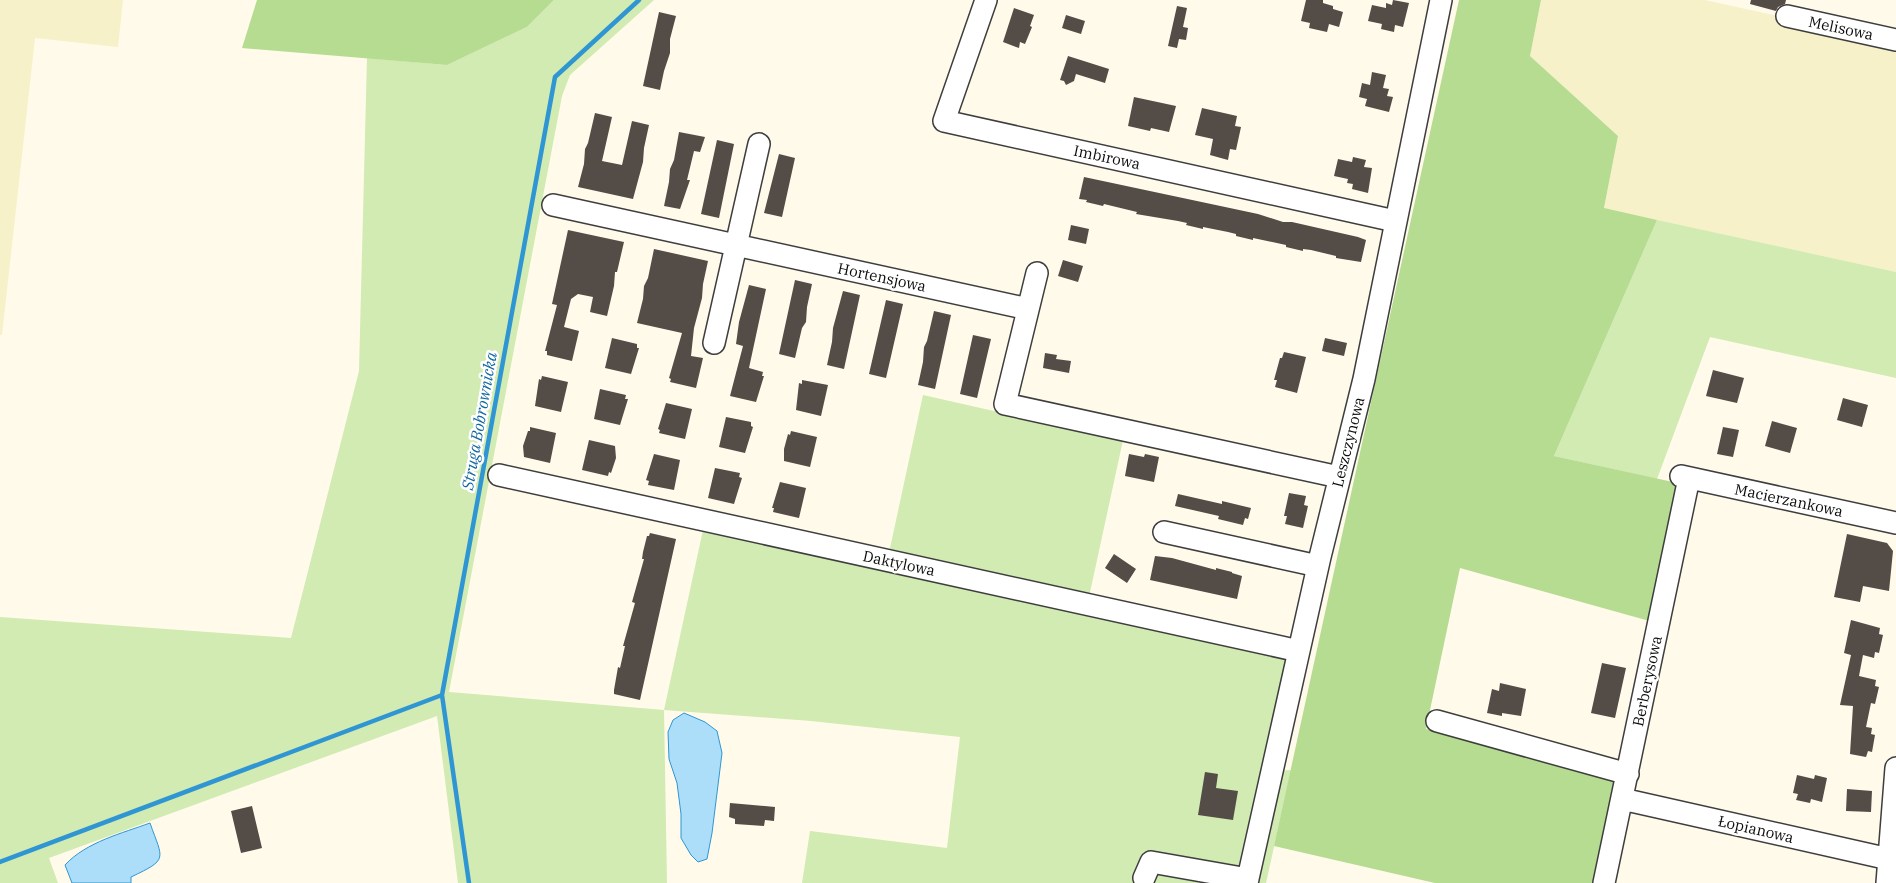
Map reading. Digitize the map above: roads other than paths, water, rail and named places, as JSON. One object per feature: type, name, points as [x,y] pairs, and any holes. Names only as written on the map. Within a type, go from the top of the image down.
[{"type":"street","name":"Imbirowa","points":[[986,0],[944,121],[1395,221]]},
{"type":"street","name":"Leszczynowa","points":[[1248,881],[1318,566],[1364,379],[1440,0]]},
{"type":"street","name":"Melisowa","points":[[1787,16],[1896,40]]},
{"type":"street","points":[[714,344],[759,144]]},
{"type":"street","name":"Hortensjowa","points":[[552,205],[1028,309]]},
{"type":"street","points":[[1037,273],[1005,404],[1339,477]]},
{"type":"street","name":"Daktylowa","points":[[499,475],[1299,651]]},
{"type":"street","name":"Macierzankowa","points":[[1685,477],[1896,523]]},
{"type":"street","name":"Berberysowa","points":[[1604,883],[1628,774],[1685,477]]},
{"type":"street","points":[[1164,532],[1318,566]]},
{"type":"street","points":[[1436,721],[1628,774]]},
{"type":"street","points":[[1887,883],[1896,768]]},
{"type":"street","name":"Łopianowa","points":[[1622,799],[1889,859]]},
{"type":"street","points":[[1144,878],[1151,862],[1248,881]]},
{"type":"water","points":[[684,713],[705,722],[717,731],[722,753],[707,859],[698,862],[691,855],[681,838],[681,814],[677,783],[669,759],[668,732],[673,720]]},
{"type":"water","points":[[150,823],[160,857],[152,866],[131,877],[131,883],[72,883],[65,865],[83,850],[105,839]]},
{"type":"waterway","name":"Struga Bobrownicka","points":[[469,883],[442,695],[555,77],[639,0]]},
{"type":"waterway","points":[[0,862],[442,695]]}]
